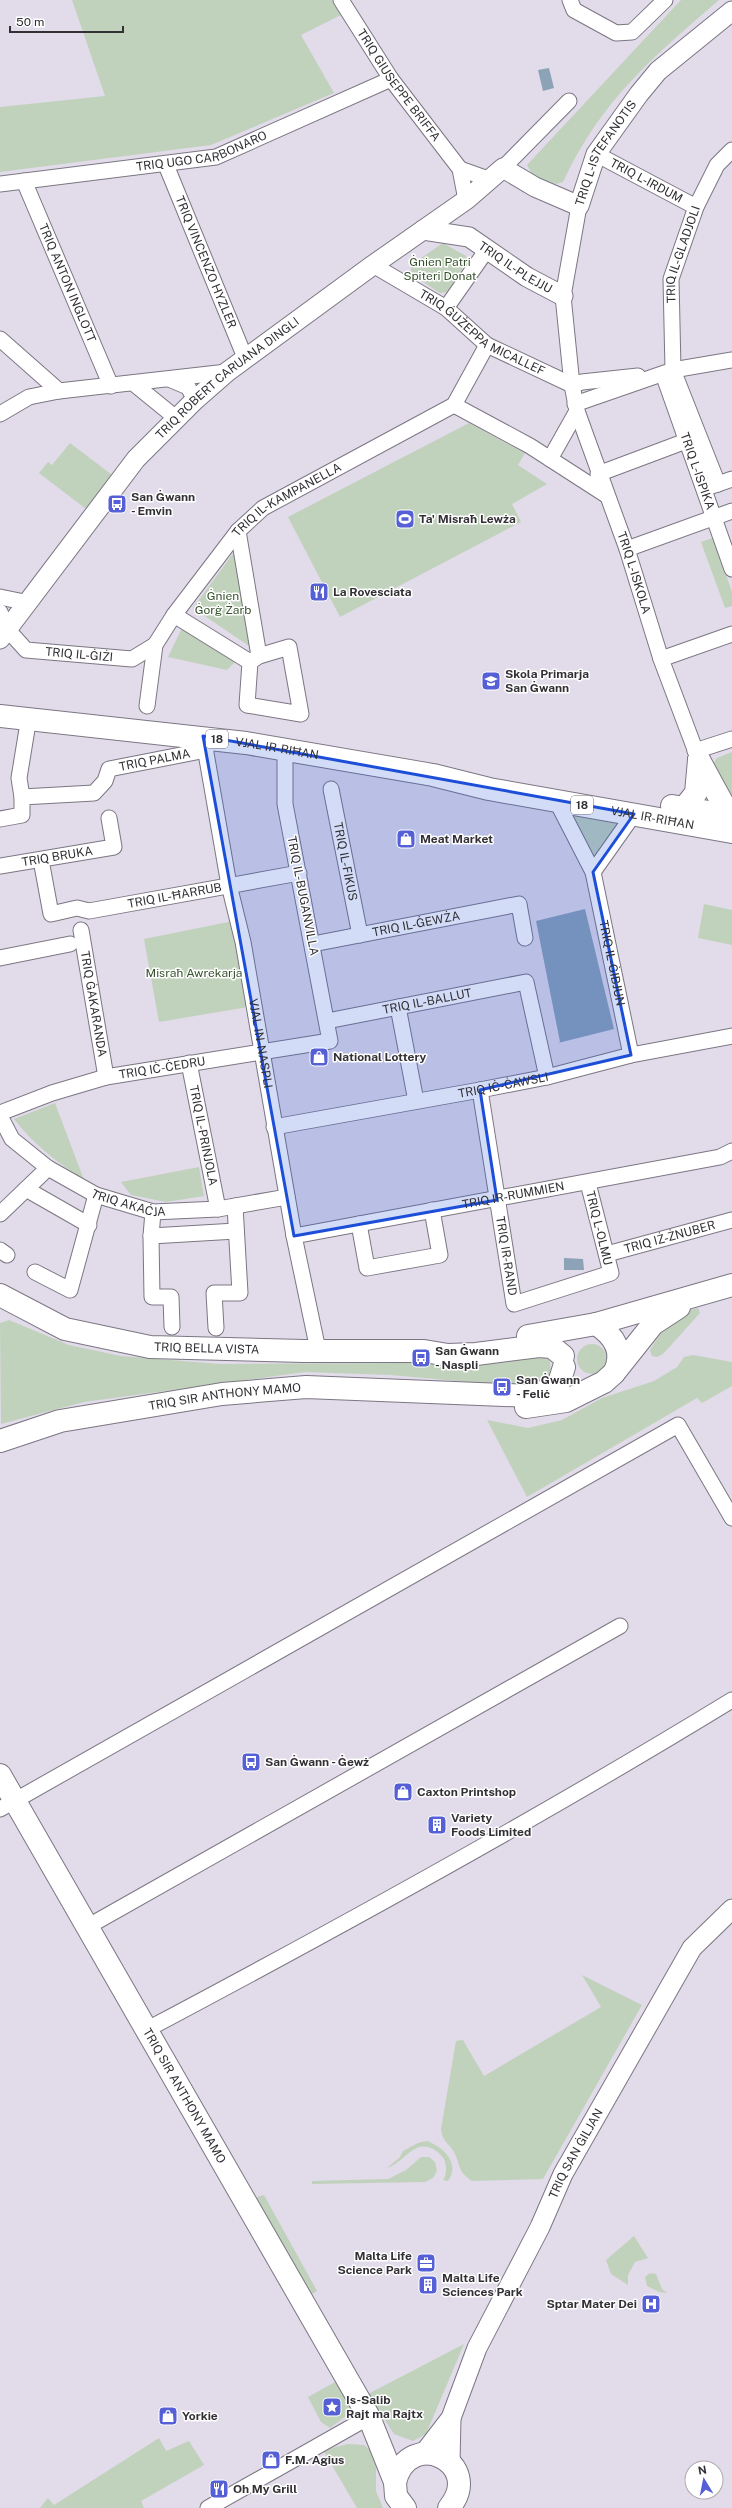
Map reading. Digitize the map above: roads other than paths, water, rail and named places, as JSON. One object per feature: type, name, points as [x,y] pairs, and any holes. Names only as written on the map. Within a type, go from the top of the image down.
[{"type":"main road","name":"VJAL IR-RIĦAN","points":[[0,716],[29,718],[204,743],[285,751],[433,775],[489,789],[634,814],[731,821]]},
{"type":"main road","points":[[684,808],[696,793],[697,756]]},
{"type":"main road","points":[[697,756],[731,821]]},
{"type":"main road","name":"VJAL IR-RIĦAN","points":[[433,775],[490,776],[684,808],[731,821]]},
{"type":"main road","name":"TRIQ BELLA VISTA","points":[[539,1346],[588,1326],[732,1285]]},
{"type":"main road","name":"TRIQ BELLA VISTA","points":[[0,1295],[65,1329],[150,1347],[424,1351],[448,1355],[476,1354],[539,1346],[552,1347],[563,1361]]},
{"type":"main road","name":"TRIQ BELLA VISTA","points":[[609,1378],[653,1324],[693,1297]]},
{"type":"main road","points":[[588,1326],[606,1330],[617,1346],[619,1365],[609,1378],[595,1385],[585,1385],[576,1381],[563,1361],[566,1343],[588,1326]]},
{"type":"main road","name":"TRIQ BELLA VISTA","points":[[424,1351],[447,1345],[588,1326]]},
{"type":"main road","name":"TRIQ SIR ANTHONY MAMO","points":[[0,1441],[60,1421],[222,1394],[306,1386],[531,1396],[558,1386],[563,1361]]},
{"type":"main road","name":"TRIQ SIR ANTHONY MAMO","points":[[455,1393],[529,1407],[566,1401],[609,1378]]},
{"type":"main road","name":"TRIQ SIR ANTHONY MAMO","points":[[0,1775],[7,1805],[87,1927],[370,2417],[395,2482],[396,2496],[405,2508]]},
{"type":"main road","name":"TRIQ SIR ANTHONY MAMO","points":[[370,2417],[396,2443],[421,2454],[438,2456],[450,2463]]},
{"type":"main road","points":[[395,2482],[402,2465],[421,2454]]},
{"type":"main road","points":[[449,2508],[455,2500],[459,2483],[458,2473],[450,2463]]},
{"type":"street","name":"TRIQ GIUSEPPE BRIFFA","points":[[340,0],[391,79],[460,169],[463,202]]},
{"type":"street","points":[[570,0],[574,10],[616,33],[632,32],[665,0]]},
{"type":"street","name":"TRIQ L-ISTEFANOTIS","points":[[572,385],[563,296],[579,206],[596,154],[658,71],[732,11]]},
{"type":"street","name":"TRIQ UGO CARBONARO","points":[[0,184],[216,157],[391,79]]},
{"type":"street","name":"TRIQ ROBERT CARUANA DINGLI","points":[[4,634],[29,603],[136,459],[195,400],[227,372],[246,360],[373,265],[463,202],[497,174],[569,101]]},
{"type":"street","name":"TRIQ IL-GLADJOLI","points":[[668,372],[672,279],[696,207],[717,165],[732,150]]},
{"type":"street","name":"TRIQ L-IRDUM","points":[[596,154],[696,207]]},
{"type":"street","name":"TRIQ VINCENZO HYZLER","points":[[166,164],[246,360]]},
{"type":"street","points":[[460,169],[497,174],[535,187],[579,206]]},
{"type":"street","name":"TRIQ ANTON INGLOTT","points":[[24,181],[111,386]]},
{"type":"street","name":"TRIQ IL-PLEJJU","points":[[463,202],[468,237]]},
{"type":"street","name":"TRIQ IL-PLEJJU","points":[[424,230],[468,237],[486,251],[527,277],[563,296]]},
{"type":"street","points":[[446,308],[486,251]]},
{"type":"street","name":"TRIQ ĠUŻEPPA MICALLEF","points":[[373,265],[446,308],[488,345],[572,385]]},
{"type":"street","points":[[0,338],[59,391]]},
{"type":"street","points":[[488,345],[454,405],[550,459],[606,495]]},
{"type":"street","points":[[572,385],[582,382],[668,372],[732,360]]},
{"type":"street","points":[[0,414],[29,397],[59,391],[227,372]]},
{"type":"street","points":[[550,459],[576,408],[668,372]]},
{"type":"street","name":"TRIQ L-ISPIKA","points":[[668,372],[686,441],[718,484]]},
{"type":"street","name":"TRIQ L-ISPIKA","points":[[668,372],[718,484],[713,518],[732,569]]},
{"type":"street","points":[[168,378],[188,388],[195,400]]},
{"type":"street","points":[[133,383],[176,418]]},
{"type":"street","name":"TRIQ L-ISKOLA","points":[[572,385],[576,408],[598,474],[627,548],[661,658],[697,756]]},
{"type":"street","name":"TRIQ IL-KAMPANELLA","points":[[147,706],[155,645],[174,615],[238,531],[263,508],[454,405]]},
{"type":"street","points":[[598,474],[686,441]]},
{"type":"street","points":[[627,548],[732,511]]},
{"type":"street","points":[[174,615],[255,659],[288,648],[301,714],[247,705],[255,659],[238,531]]},
{"type":"street","points":[[0,597],[29,603]]},
{"type":"street","name":"TRIQ IL-ĠIŻI","points":[[0,612],[4,634],[26,650],[132,659],[155,645]]},
{"type":"street","points":[[661,658],[732,634]]},
{"type":"street","points":[[0,820],[22,815],[22,797],[19,778],[29,718]]},
{"type":"street","points":[[697,756],[732,739]]},
{"type":"street","name":"TRIQ PALMA","points":[[22,797],[94,793],[105,781],[109,769],[204,743]]},
{"type":"street","name":"VJAL IN-NASPLI","points":[[204,743],[229,885],[243,942],[294,1236],[318,1350]]},
{"type":"street","name":"TRIQ IL-BUGANVILLA","points":[[285,751],[285,804],[313,944],[330,1041]]},
{"type":"street","name":"TRIQ IL-FIKUS","points":[[331,789],[360,935]]},
{"type":"street","name":"TRIQ IL-ĠIBJUN","points":[[556,800],[593,872],[631,1055]]},
{"type":"street","points":[[593,872],[634,814]]},
{"type":"street","name":"TRIQ BRUKA","points":[[0,866],[114,847],[109,818]]},
{"type":"street","name":"TRIQ IL-ĦARRUB","points":[[41,860],[51,914],[77,908],[89,911],[299,873]]},
{"type":"street","name":"TRIQ IL-ĠEWŻA","points":[[313,944],[519,904],[525,938]]},
{"type":"street","name":"TRIQ ĠAKARANDA","points":[[81,930],[106,1077]]},
{"type":"street","points":[[0,958],[70,944]]},
{"type":"street","name":"TRIQ IL-BALLUT","points":[[327,1021],[526,982],[547,1076]]},
{"type":"street","points":[[398,1007],[416,1101]]},
{"type":"street","name":"TRIQ IĊ-ĊAWSLI","points":[[274,1127],[480,1090],[547,1076],[631,1055],[732,1036]]},
{"type":"street","name":"TRIQ IĊ-ĊEDRU","points":[[0,1114],[52,1093],[106,1077],[330,1041]]},
{"type":"street","name":"TRIQ IL-PRINJOLA","points":[[189,1063],[218,1208]]},
{"type":"street","name":"TRIQ IR-RAND","points":[[480,1090],[514,1304],[611,1273]]},
{"type":"street","name":"TRIQ AKAĊJA","points":[[0,1114],[6,1140],[48,1168],[96,1195],[153,1212],[218,1208],[287,1197]]},
{"type":"street","name":"TRIQ IR-RUMMIEN","points":[[294,1236],[588,1183],[720,1157],[732,1151]]},
{"type":"street","points":[[0,1214],[48,1168]]},
{"type":"street","name":"TRIQ L-OLMU","points":[[588,1183],[611,1273]]},
{"type":"street","points":[[26,1189],[89,1225]]},
{"type":"street","points":[[35,1272],[70,1290],[96,1195]]},
{"type":"street","points":[[216,1328],[214,1293],[240,1293],[235,1206]]},
{"type":"street","points":[[359,1224],[367,1268],[440,1255],[432,1210]]},
{"type":"street","points":[[153,1212],[151,1236],[152,1296],[171,1297],[172,1327]]},
{"type":"street","name":"TRIQ IŻ-ŻNUBER","points":[[607,1254],[732,1220]]},
{"type":"street","points":[[151,1236],[236,1231]]},
{"type":"street","points":[[7,1805],[678,1425],[732,1518]]},
{"type":"street","points":[[87,1927],[620,1626]]},
{"type":"street","points":[[146,2030],[297,1950],[615,1771],[732,1700]]},
{"type":"street","name":"TRIQ SAN ĠILJAN","points":[[421,2454],[450,2418],[477,2348],[540,2227],[563,2174],[692,1948],[732,1909]]},
{"type":"street","points":[[208,2508],[370,2417]]},
{"type":"street","name":"TRIQ SAN ĠILJAN","points":[[450,2418],[450,2463]]},
{"type":"water","points":[[549,68],[554,88],[543,91],[538,70]]},
{"type":"water","points":[[585,909],[614,1029],[558,1043],[560,1042],[536,921]]},
{"type":"water","points":[[564,1258],[583,1259],[584,1270],[564,1270]]},
{"type":"place","name":"San Ġwann - Emvin","points":[[117,504]]},
{"type":"place","name":"Ta' Misraħ Lewża","points":[[405,519]]},
{"type":"place","name":"La Rovesciata","points":[[319,592]]},
{"type":"place","name":"Skola Primarja San Ġwann","points":[[491,681]]},
{"type":"place","name":"Meat Market","points":[[406,839]]},
{"type":"place","name":"National Lottery","points":[[319,1057]]},
{"type":"place","name":"San Ġwann - Naspli","points":[[421,1358]]},
{"type":"place","name":"San Ġwann - Feliċ","points":[[502,1387]]},
{"type":"place","name":"San Ġwann - Ġewż","points":[[251,1762]]},
{"type":"place","name":"Caxton Printshop","points":[[403,1792]]},
{"type":"place","name":"Variety Foods Limited","points":[[437,1825]]},
{"type":"place","name":"Malta Life Science Park","points":[[426,2263]]},
{"type":"place","name":"Malta Life Sciences Park","points":[[428,2285]]},
{"type":"place","name":"Sptar Mater Dei","points":[[651,2304]]},
{"type":"place","name":"Is-Salib Rajt ma Rajtx","points":[[332,2407]]},
{"type":"place","name":"Yorkie","points":[[168,2416]]},
{"type":"place","name":"F.M. Agius","points":[[271,2460]]},
{"type":"place","name":"Oh My Grill","points":[[219,2489]]},
{"type":"park label","name":"Ġnien Patri Spiteri Donat","points":[[440,269]]},
{"type":"park label","name":"Ġnien Ġorġ Żarb","points":[[223,603]]},
{"type":"park label","name":"Misraħ Awrekarja","points":[[194,973]]}]
